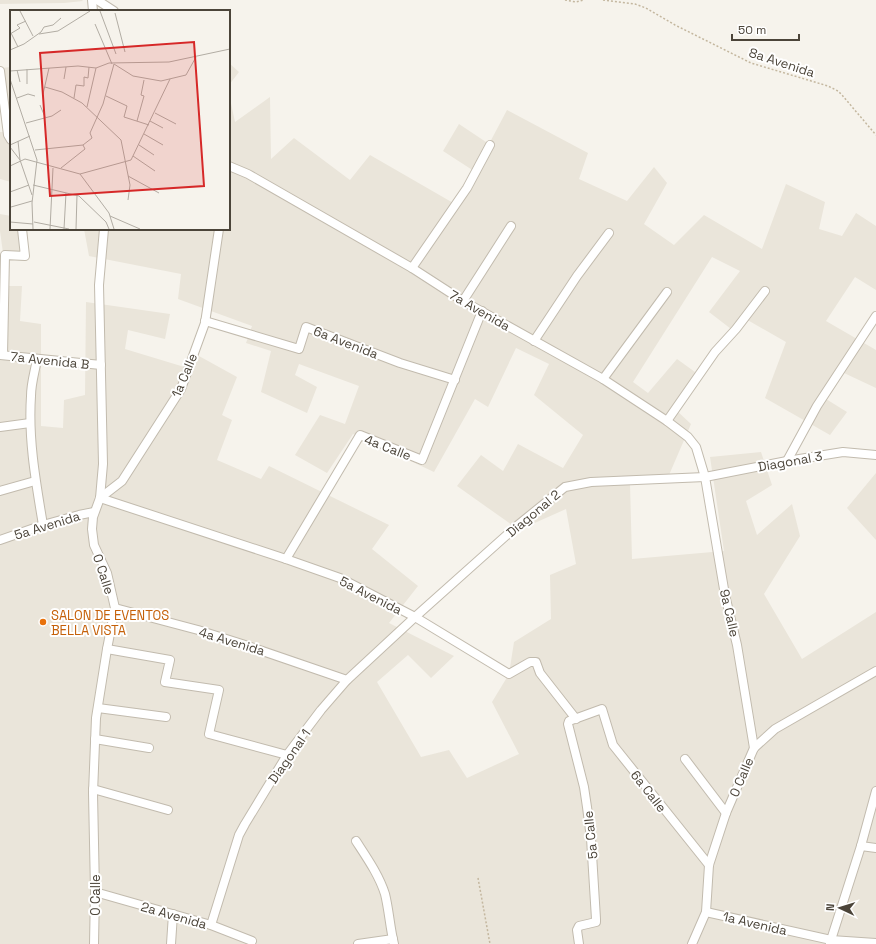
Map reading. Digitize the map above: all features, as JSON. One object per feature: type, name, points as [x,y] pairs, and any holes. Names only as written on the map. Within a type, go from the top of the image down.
[{"type":"street","points":[[92,0],[94,10]]},
{"type":"street","points":[[96,0],[112,10]]},
{"type":"street","points":[[0,71],[8,135],[10,138]]},
{"type":"street","points":[[412,268],[467,188],[490,145]]},
{"type":"street","name":"7a Avenida","points":[[230,166],[248,174],[412,268],[463,301],[603,379],[667,421],[688,437],[696,447],[705,477]]},
{"type":"street","points":[[463,301],[510,226]]},
{"type":"street","points":[[2,355],[2,310],[5,255],[25,256],[22,230]]},
{"type":"street","name":"0 Calle","points":[[94,944],[95,739],[107,649],[115,608],[107,573],[94,545],[92,529],[94,512],[100,498],[103,464],[99,284],[104,230]]},
{"type":"street","name":"1a Calle","points":[[100,498],[122,481],[181,389],[205,321],[219,230]]},
{"type":"street","points":[[534,341],[577,276],[609,233]]},
{"type":"street","points":[[667,421],[715,352],[736,329],[766,291]]},
{"type":"street","points":[[603,379],[666,292]]},
{"type":"street","name":"4a Calle","points":[[286,559],[360,435],[422,460],[482,311]]},
{"type":"street","points":[[787,461],[817,406],[876,316]]},
{"type":"street","name":"6a Avenida","points":[[205,321],[298,349],[306,327],[400,363],[455,380]]},
{"type":"street","name":"7a Avenida B","points":[[2,355],[101,365]]},
{"type":"street","points":[[37,359],[31,390],[30,423],[35,481],[43,525]]},
{"type":"street","points":[[0,427],[30,423]]},
{"type":"street","name":"Diagonal 3","points":[[705,477],[843,452],[876,455]]},
{"type":"street","name":"Diagonal 2","points":[[415,617],[518,525],[565,488],[591,482],[705,477]]},
{"type":"street","name":"9a Calle","points":[[705,477],[725,595],[737,645],[754,748]]},
{"type":"street","points":[[0,491],[35,481]]},
{"type":"street","name":"5a Avenida","points":[[100,498],[340,578],[415,617],[509,674],[530,662],[536,662],[540,673],[576,718]]},
{"type":"street","name":"5a Avenida","points":[[0,540],[79,514],[94,512]]},
{"type":"street","name":"4a Avenida","points":[[115,608],[234,642],[347,680]]},
{"type":"street","name":"Diagonal 1","points":[[211,925],[239,835],[260,797],[321,710],[347,680],[415,617]]},
{"type":"street","points":[[107,649],[170,660],[166,682],[219,690],[209,734],[288,755]]},
{"type":"street","name":"0 Calle","points":[[692,944],[706,912],[708,865],[726,813],[754,748],[775,730],[876,671]]},
{"type":"street","points":[[98,708],[166,717]]},
{"type":"street","name":"6a Calle","points":[[576,718],[600,709],[602,710],[613,745],[708,865]]},
{"type":"street","name":"5a Calle","points":[[576,718],[568,724],[584,787],[587,807],[591,838],[596,919],[596,922],[579,926],[579,944]]},
{"type":"street","points":[[95,739],[148,748]]},
{"type":"street","points":[[685,759],[726,813]]},
{"type":"street","points":[[94,789],[168,810]]},
{"type":"street","points":[[830,942],[861,846],[876,791]]},
{"type":"street","points":[[356,842],[368,860],[385,895],[393,942],[358,944]]},
{"type":"street","points":[[861,846],[876,848]]},
{"type":"street","name":"2a Avenida","points":[[95,892],[211,925],[252,941]]},
{"type":"street","name":"1a Avenida","points":[[706,912],[830,942],[876,944]]},
{"type":"street","points":[[171,944],[173,914]]},
{"type":"path","points":[[565,0],[576,2],[584,0]]},
{"type":"path","name":"8a Avenida","points":[[603,0],[635,4],[646,8],[675,25],[746,61],[828,86],[838,91],[876,135]]},
{"type":"path","points":[[478,878],[490,944]]},
{"type":"shaded area","points":[[0,0],[83,1],[64,3],[0,4]]},
{"type":"shaded area","points":[[230,64],[239,72],[230,84]]},
{"type":"shaded area","points":[[10,67],[10,119],[5,119],[1,68]]},
{"type":"shaded area","points":[[270,97],[271,159],[294,138],[350,180],[370,155],[455,204],[477,173],[443,151],[459,124],[489,144],[507,110],[588,153],[579,179],[627,201],[654,167],[667,183],[644,224],[674,245],[704,215],[762,249],[786,184],[825,202],[819,229],[842,236],[856,213],[876,226],[876,290],[855,277],[826,321],[876,350],[876,388],[844,373],[826,399],[847,412],[830,435],[765,398],[786,342],[744,318],[735,332],[709,312],[740,271],[712,257],[633,382],[648,393],[677,359],[695,372],[676,410],[691,424],[666,482],[630,484],[632,559],[724,551],[710,457],[761,452],[772,485],[746,501],[757,535],[792,504],[800,536],[764,594],[802,659],[876,612],[876,944],[0,944],[0,286],[22,286],[20,321],[41,324],[41,426],[63,428],[64,400],[85,395],[86,302],[170,314],[165,339],[128,330],[125,349],[191,369],[199,356],[237,377],[222,415],[232,420],[217,460],[261,479],[269,466],[389,525],[372,549],[418,586],[389,623],[454,656],[431,678],[408,655],[377,682],[421,757],[449,750],[467,778],[519,754],[492,702],[509,674],[514,642],[551,619],[550,575],[576,564],[566,509],[519,530],[457,486],[481,455],[503,471],[518,444],[563,468],[583,435],[534,395],[549,364],[516,348],[488,407],[475,399],[434,472],[353,434],[327,473],[295,455],[320,415],[345,424],[359,386],[299,364],[295,375],[317,387],[307,413],[261,392],[271,351],[246,343],[252,326],[178,299],[181,274],[89,256],[84,230],[230,230],[230,99],[235,122]]},
{"type":"shaded area","points":[[0,132],[10,132],[10,182],[0,179]]},
{"type":"shaded area","points":[[0,214],[10,216],[10,230],[27,230],[28,253],[3,253],[0,231]]},
{"type":"shaded area","points":[[876,473],[876,540],[847,508]]},
{"type":"place","name":"SALON DE EVENTOS BELLA VISTA","points":[[43,622]]}]
